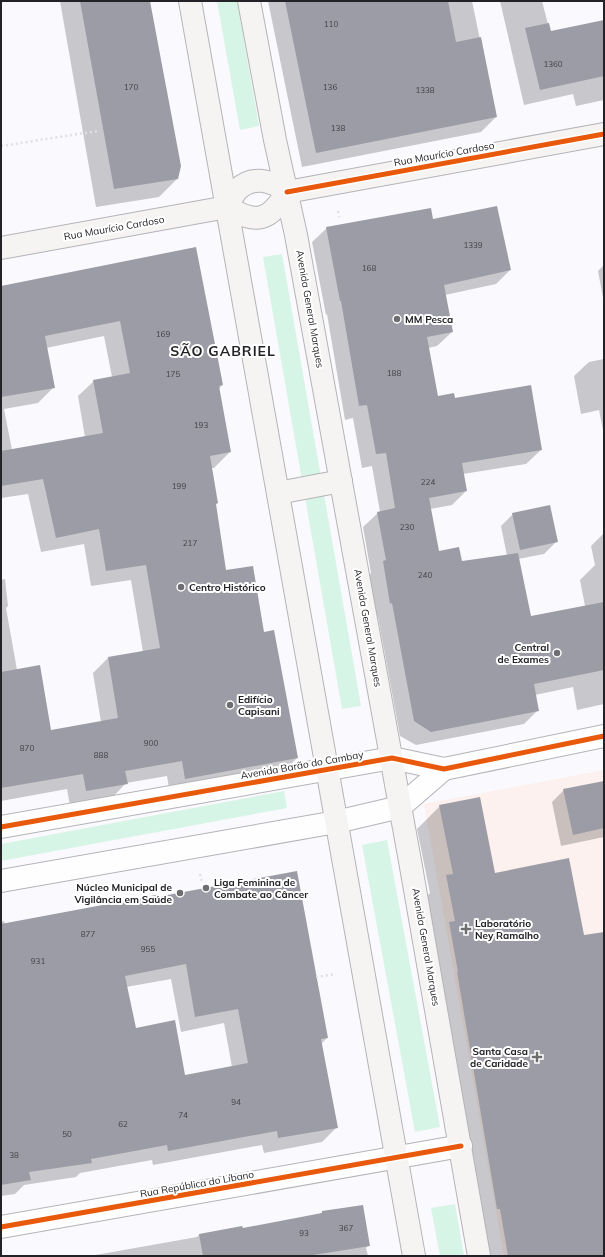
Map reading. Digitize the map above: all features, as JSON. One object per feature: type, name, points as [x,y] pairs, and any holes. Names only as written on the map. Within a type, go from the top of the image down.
[{"type":"main road","points":[[190,1],[414,1256]]},
{"type":"main road","name":"Avenida General Marques","points":[[249,1],[275,140],[296,236],[392,758],[479,1256]]},
{"type":"main road","name":"Rua Maurício Cardoso","points":[[287,192],[604,134]]},
{"type":"main road","points":[[264,180],[278,185],[287,192],[278,207],[268,215],[254,218],[241,216],[227,207],[238,190],[250,181],[264,180]]},
{"type":"main road","name":"Rua Maurício Cardoso","points":[[1,248],[227,207]]},
{"type":"main road","points":[[278,493],[341,481]]},
{"type":"street","name":"Avenida Barão do Cambay","points":[[1,827],[392,758],[444,769],[604,736]]},
{"type":"street","name":"Avenida Barão do Cambay","points":[[1,881],[336,822],[400,807],[444,769]]},
{"type":"street","name":"Rua República do Líbano","points":[[1,1227],[461,1146]]},
{"type":"path","points":[[1,146],[98,131]]},
{"type":"path","points":[[316,977],[341,973]]},
{"type":"shaded area","name":"Santa Casa de Caridade","points":[[604,770],[604,1256],[504,1256],[424,804]]},
{"type":"green space","points":[[217,1],[237,1],[259,126],[240,130]]},
{"type":"green space","points":[[282,254],[361,706],[342,709],[263,257]]},
{"type":"green space","points":[[284,791],[287,808],[1,861],[1,844]]},
{"type":"green space","points":[[387,840],[440,1127],[415,1132],[362,845]]},
{"type":"green space","points":[[455,1204],[464,1256],[440,1256],[431,1208]]},
{"type":"building","points":[[80,1],[150,1],[181,166],[178,179],[114,189]]},
{"type":"building","points":[[285,1],[448,1],[456,42],[481,37],[497,117],[316,153]]},
{"type":"building","points":[[604,20],[604,76],[540,90],[525,28],[549,23],[551,31]]},
{"type":"building","points":[[497,206],[511,270],[444,285],[453,332],[427,337],[438,396],[454,393],[455,398],[531,385],[542,450],[462,463],[467,491],[429,498],[439,551],[459,547],[462,561],[518,553],[531,616],[604,602],[604,670],[534,684],[539,711],[431,732],[414,721],[392,603],[390,604],[383,561],[386,560],[377,512],[395,508],[386,453],[376,454],[367,405],[359,406],[341,301],[326,227],[431,208],[433,219]]},
{"type":"building","points":[[196,247],[223,385],[219,386],[231,452],[210,456],[218,503],[216,504],[226,570],[253,566],[264,632],[274,630],[298,758],[185,779],[182,761],[125,771],[128,784],[86,791],[83,774],[1,788],[1,672],[40,665],[51,730],[118,718],[108,657],[160,648],[146,565],[106,571],[99,529],[56,538],[43,479],[1,486],[1,451],[103,433],[93,380],[130,373],[120,321],[45,336],[55,388],[1,397],[1,286]]},
{"type":"building","points":[[550,505],[558,542],[520,550],[512,513]]},
{"type":"building","points":[[604,781],[604,828],[573,835],[563,789]]},
{"type":"building","name":"Santa Casa de Caridade","points":[[480,797],[495,873],[569,858],[584,935],[604,932],[604,1256],[508,1256],[500,1209],[497,1209],[449,922],[455,921],[446,875],[453,874],[439,805]]},
{"type":"building","points":[[297,871],[328,1038],[321,1039],[338,1128],[278,1138],[277,1131],[168,1151],[167,1145],[91,1159],[92,1163],[29,1172],[31,1180],[1,1185],[1,924],[156,895],[157,897]],"holes":[[[186,964],[195,1017],[238,1009],[248,1063],[185,1075],[175,1020],[136,1028],[125,976]]]},
{"type":"building","points":[[363,1205],[370,1246],[307,1256],[203,1256],[199,1234],[242,1226],[243,1228],[322,1213],[322,1211]]},
{"type":"cycle path","points":[[287,192],[604,134]]},
{"type":"cycle path","points":[[1,827],[392,758],[444,769],[604,736]]},
{"type":"cycle path","points":[[1,1227],[461,1146]]},
{"type":"place","name":"MM Pesca","points":[[397,319]]},
{"type":"place","name":"Centro Histórico","points":[[181,587]]},
{"type":"place","name":"Central de Exames","points":[[557,653]]},
{"type":"place","name":"Edifício Capisani","points":[[230,705]]},
{"type":"place","name":"Liga Feminina de Combate ao Câncer","points":[[206,888]]},
{"type":"place","name":"Núcleo Municipal de Vigilância em Saúde","points":[[180,893]]},
{"type":"place","name":"Laboratório Ney Ramalho","points":[[466,929]]},
{"type":"place","name":"Santa Casa de Caridade","points":[[537,1057]]},
{"type":"district","name":"SÃO GABRIEL","points":[[223,351]]}]
